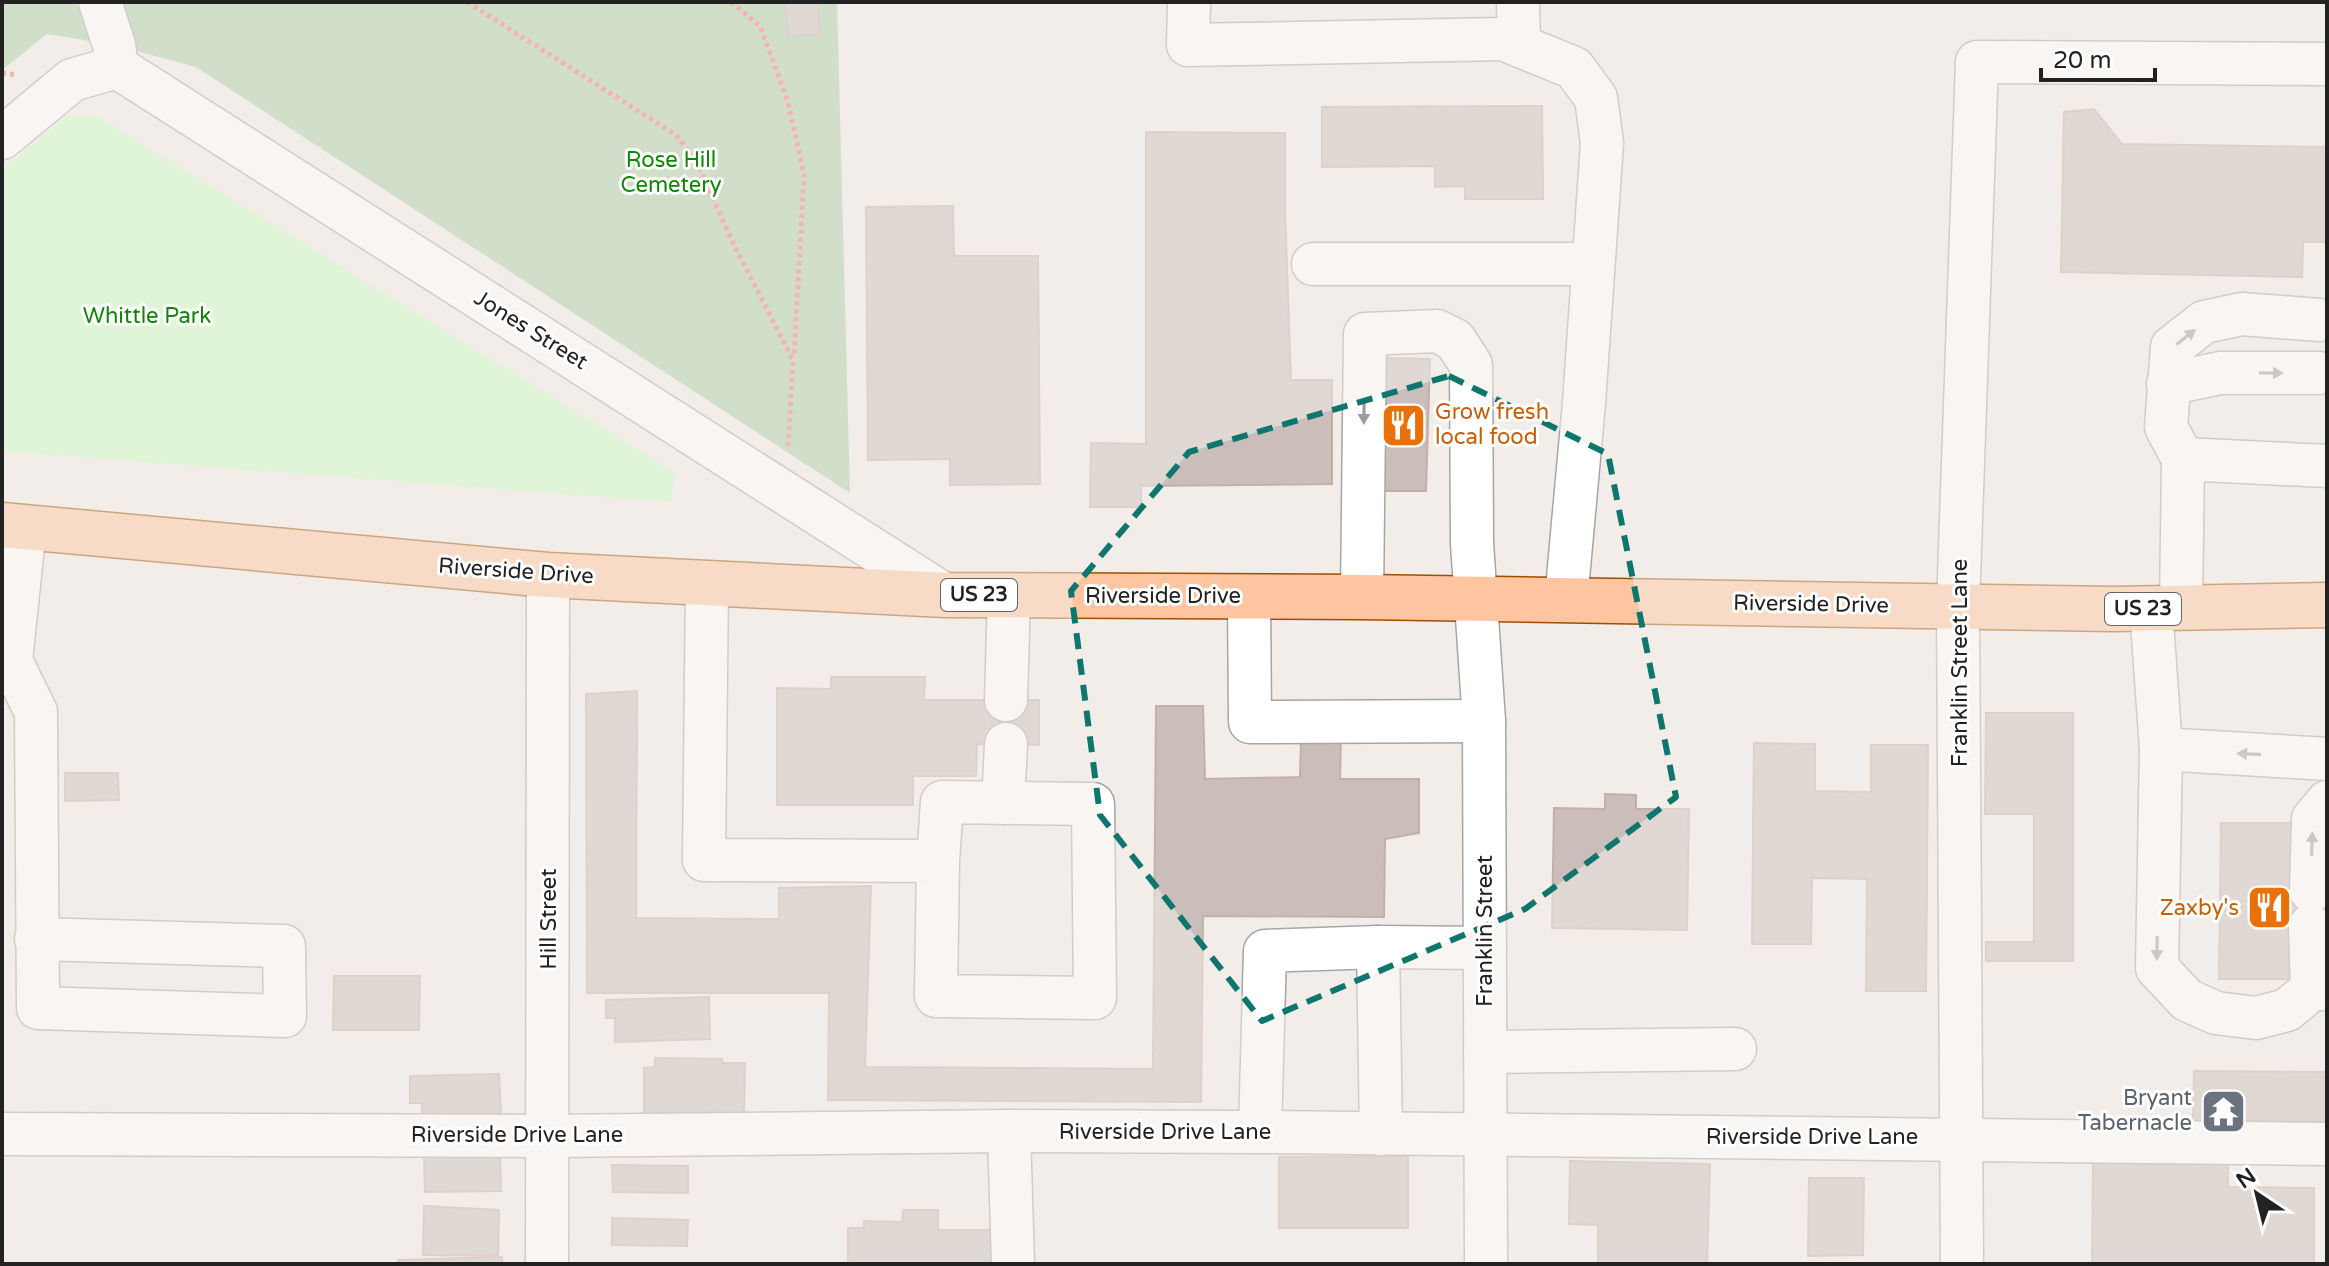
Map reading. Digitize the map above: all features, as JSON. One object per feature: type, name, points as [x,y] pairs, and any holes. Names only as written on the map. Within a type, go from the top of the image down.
[{"type":"main road","name":"Riverside Drive","points":[[13,526],[548,575],[945,595],[1362,597],[2166,608],[2327,605]]},
{"type":"street","points":[[2,138],[72,80],[117,67],[114,45],[100,2]]},
{"type":"street","points":[[1189,2],[1188,45],[1503,39],[1574,68],[1596,98],[1602,143],[1566,600]]},
{"type":"street","points":[[1518,2],[1519,45]]},
{"type":"street","name":"Franklin Street Lane","points":[[1962,1264],[1958,606],[1977,62],[2327,64]]},
{"type":"street","name":"Jones Street","points":[[117,67],[945,595]]},
{"type":"street","points":[[1313,264],[1593,264]]},
{"type":"street","points":[[2319,320],[2242,314],[2204,322],[2172,347],[2166,427],[2183,459],[2166,608],[2157,968],[2187,1000],[2216,1013],[2256,1018],[2287,1010],[2320,989],[2310,908],[2313,819],[2327,802]]},
{"type":"street","name":"Franklin Street","points":[[1362,597],[1365,334],[1437,331],[1455,340],[1471,365],[1472,543],[1484,721],[1486,1264]]},
{"type":"street","points":[[2168,384],[2220,373],[2319,373]]},
{"type":"street","points":[[2183,459],[2327,466]]},
{"type":"street","points":[[13,526],[8,627],[11,661],[36,712],[18,869],[36,939],[38,1008],[285,1016],[284,946],[36,939]]},
{"type":"street","name":"Hill Street","points":[[547,1264],[548,575]]},
{"type":"street","points":[[707,583],[704,860],[938,861]]},
{"type":"street","points":[[1006,700],[1009,595]]},
{"type":"street","points":[[1249,596],[1250,722],[1484,721]]},
{"type":"street","points":[[1003,803],[1006,744]]},
{"type":"street","points":[[2161,749],[2327,759]]},
{"type":"street","points":[[942,802],[1093,804],[1095,998],[936,996],[938,861],[942,802]]},
{"type":"street","points":[[1378,947],[1381,1134]]},
{"type":"street","points":[[1260,1132],[1265,951],[1378,947],[1485,948]]},
{"type":"street","points":[[1485,1052],[1735,1049]]},
{"type":"street","points":[[1009,1131],[1013,1264]]},
{"type":"street","name":"Riverside Drive Lane","points":[[2,1134],[131,1132],[549,1136],[1009,1131],[1260,1132],[2327,1144]]},
{"type":"path","points":[[467,2],[676,135],[696,161],[735,247],[793,360]]},
{"type":"path","points":[[731,2],[760,26],[788,102],[804,175],[785,492]]},
{"type":"highlighted area","points":[[1449,376],[1608,454],[1676,797],[1525,909],[1262,1021],[1100,815],[1071,591],[1189,452]]},
{"type":"green space","name":"Rose Hill Cemetery","points":[[2,2],[837,2],[850,493],[196,67],[114,45],[47,34],[2,70]]},
{"type":"green space","name":"Whittle Park","points":[[69,115],[97,116],[676,473],[670,502],[2,451],[2,170]]},
{"type":"building","points":[[785,2],[818,2],[820,34],[788,36]]},
{"type":"building","points":[[1542,106],[1543,199],[1465,199],[1465,186],[1435,187],[1435,166],[1322,167],[1322,107]]},
{"type":"building","points":[[2094,109],[2122,144],[2327,147],[2327,242],[2303,242],[2302,277],[2061,272],[2064,112]]},
{"type":"building","points":[[1146,132],[1285,133],[1291,380],[1332,380],[1332,484],[1141,486],[1141,507],[1090,507],[1091,443],[1146,444]]},
{"type":"building","points":[[953,206],[954,256],[1038,256],[1040,484],[950,485],[950,459],[868,460],[866,207]]},
{"type":"building","name":"Grow fresh local food","points":[[1380,358],[1430,359],[1426,491],[1379,491]]},
{"type":"building","points":[[831,677],[925,677],[924,700],[1039,700],[1039,745],[977,744],[976,776],[913,776],[913,805],[777,805],[777,688],[831,689]]},
{"type":"building","points":[[637,691],[636,918],[779,919],[779,888],[871,886],[865,1067],[1153,1069],[1156,706],[1203,706],[1205,779],[1300,777],[1301,738],[1341,738],[1340,779],[1419,779],[1419,833],[1385,839],[1384,917],[1203,916],[1201,1102],[828,1100],[829,993],[587,993],[586,694]]},
{"type":"building","points":[[1986,713],[2073,713],[2073,961],[1986,961],[1986,942],[2034,942],[2034,814],[1985,814]]},
{"type":"building","points":[[1754,743],[1815,744],[1815,791],[1871,792],[1871,745],[1928,745],[1926,991],[1866,991],[1867,879],[1812,878],[1811,944],[1752,944]]},
{"type":"building","points":[[65,773],[118,773],[119,800],[65,801]]},
{"type":"building","points":[[1605,794],[1636,795],[1636,809],[1689,809],[1687,930],[1552,928],[1554,808],[1605,809]]},
{"type":"building","name":"Zaxby's","points":[[2221,823],[2291,823],[2291,891],[2320,925],[2290,925],[2289,979],[2219,979]]},
{"type":"building","points":[[334,976],[420,976],[419,1030],[333,1030]]},
{"type":"building","points":[[709,997],[710,1039],[615,1042],[615,1018],[606,1018],[606,1000]]},
{"type":"building","points":[[655,1058],[722,1059],[722,1063],[745,1063],[744,1119],[644,1118],[644,1068],[655,1067]]},
{"type":"building","points":[[2194,1071],[2327,1072],[2327,1122],[2193,1120]]},
{"type":"building","points":[[499,1074],[501,1115],[422,1116],[422,1103],[410,1103],[410,1076]]},
{"type":"building","points":[[500,1152],[501,1191],[425,1192],[424,1153]]},
{"type":"building","points":[[1408,1156],[1408,1228],[1279,1228],[1279,1157]]},
{"type":"building","points":[[1570,1161],[1710,1164],[1707,1264],[1598,1264],[1598,1225],[1569,1224]]},
{"type":"building","points":[[2093,1161],[2228,1163],[2228,1187],[2314,1188],[2314,1264],[2092,1264]]},
{"type":"building","points":[[612,1165],[688,1166],[688,1193],[613,1192]]},
{"type":"building","points":[[1809,1178],[1864,1178],[1863,1255],[1808,1256]]},
{"type":"building","points":[[424,1206],[499,1210],[498,1256],[423,1255]]},
{"type":"building","points":[[903,1210],[938,1210],[938,1230],[991,1230],[991,1264],[848,1264],[848,1228],[864,1228],[864,1221],[902,1222]]},
{"type":"building","points":[[612,1218],[688,1220],[687,1246],[612,1245]]},
{"type":"building","points":[[502,1257],[502,1264],[398,1264],[398,1260]]},
{"type":"place","name":"Grow fresh local food","points":[[1404,425]]},
{"type":"place","name":"Zaxby's","points":[[2270,908]]},
{"type":"place","name":"Bryant Tabernacle","points":[[2223,1111]]}]
